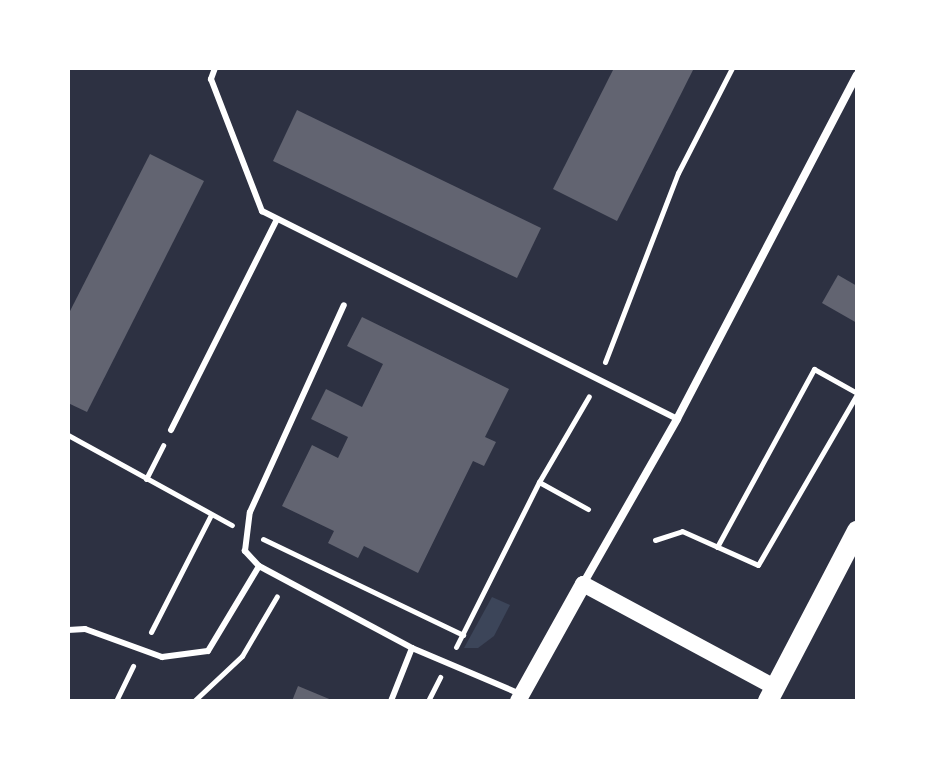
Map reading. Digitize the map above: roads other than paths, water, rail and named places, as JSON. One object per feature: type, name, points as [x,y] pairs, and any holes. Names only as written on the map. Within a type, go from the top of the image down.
[{"type":"main road","points":[[520,698],[583,584],[771,694],[857,531]]},
{"type":"street","points":[[583,584],[677,419],[857,75]]},
{"type":"lane","points":[[215,68],[211,79],[262,211],[677,419]]},
{"type":"lane","points":[[171,430],[277,219]]},
{"type":"lane","points":[[344,305],[250,512],[245,551],[259,566],[286,581],[412,648],[448,662],[520,698]]},
{"type":"lane","points":[[68,630],[85,629],[162,657],[208,651],[259,566]]},
{"type":"lane","points":[[391,701],[412,648]]}]
